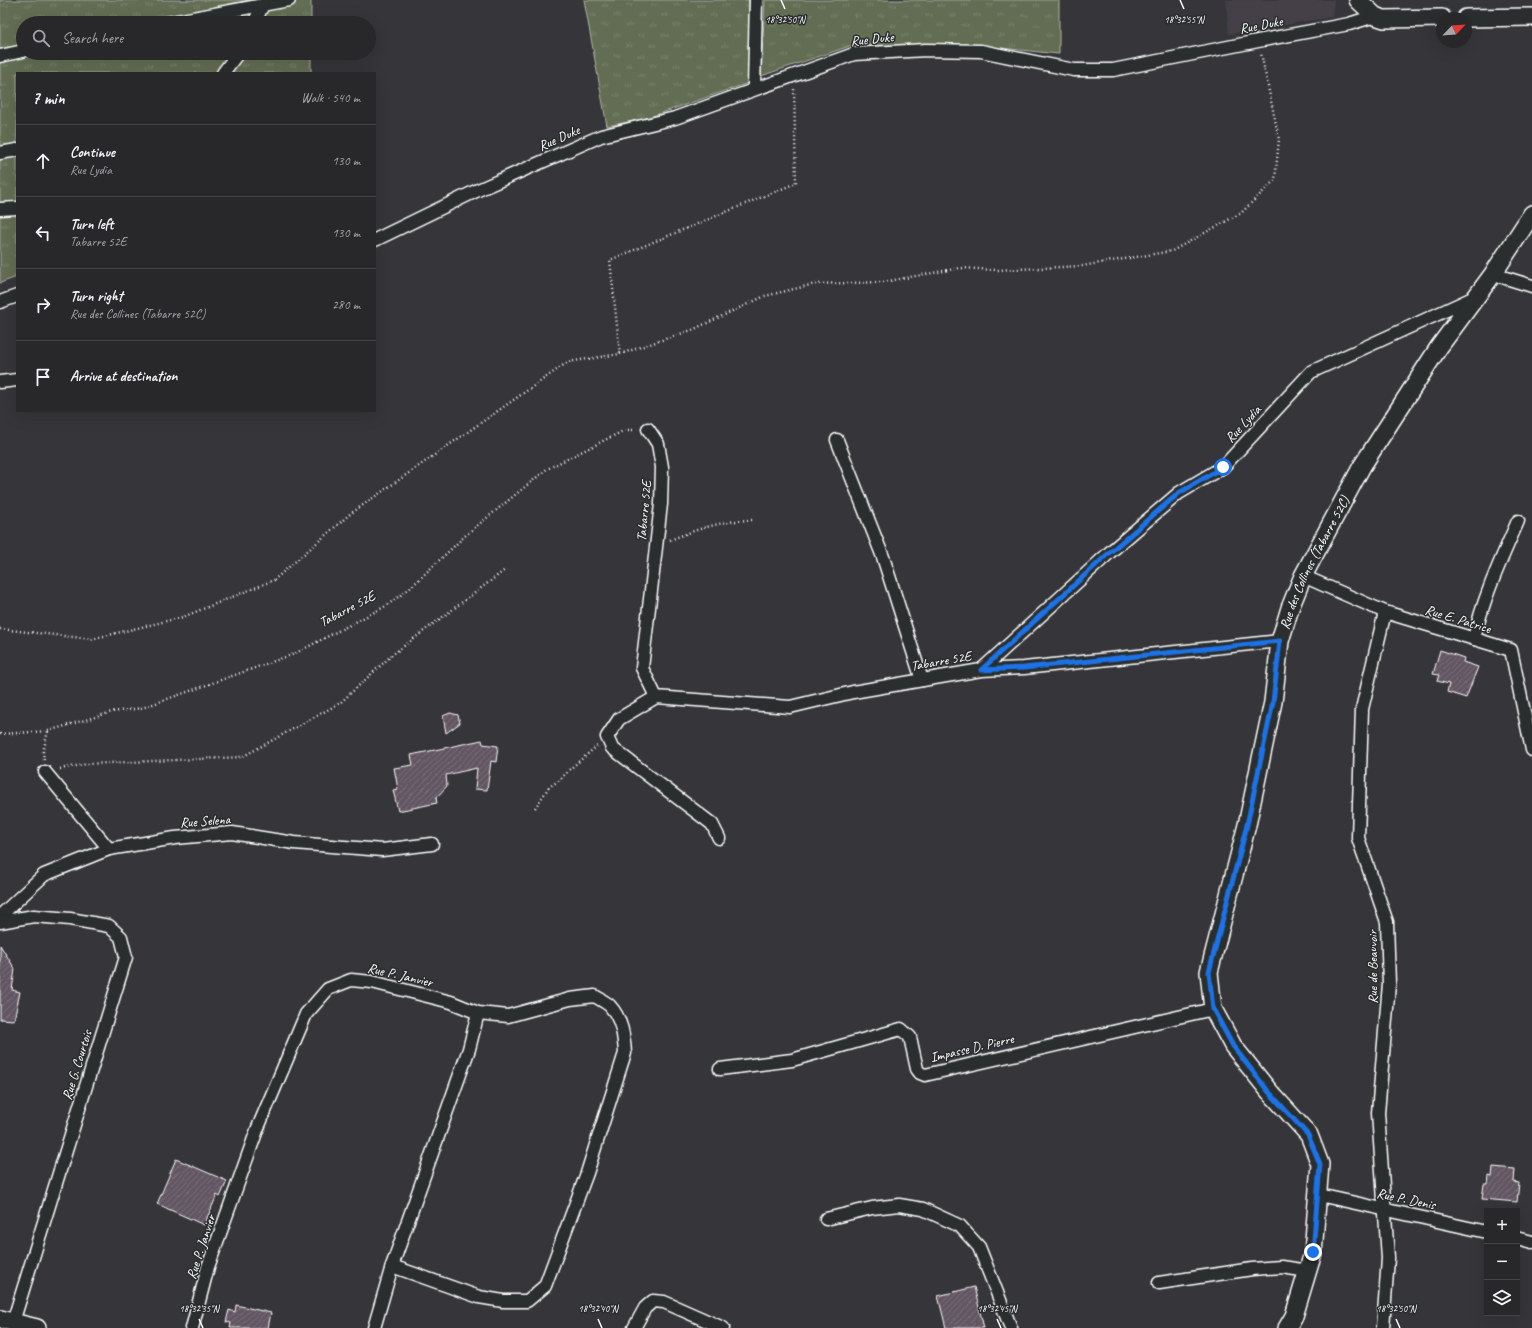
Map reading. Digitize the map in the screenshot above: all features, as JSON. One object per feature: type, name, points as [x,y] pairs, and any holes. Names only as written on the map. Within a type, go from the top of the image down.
[{"type":"street","points":[[204,16],[289,0]]},
{"type":"street","points":[[754,89],[756,0]]},
{"type":"street","points":[[1358,0],[1375,16],[1384,19],[1436,18]]},
{"type":"street","points":[[258,16],[263,5]]},
{"type":"street","name":"Rue Duke","points":[[376,240],[478,190],[601,136],[675,118],[794,74],[854,54],[926,50],[981,51],[1074,70],[1113,70],[1258,40],[1349,24],[1375,16]]},
{"type":"street","points":[[1472,18],[1532,17]]},
{"type":"street","points":[[0,56],[16,53]]},
{"type":"street","points":[[223,72],[232,60]]},
{"type":"street","points":[[0,153],[16,150]]},
{"type":"street","points":[[0,209],[16,208]]},
{"type":"street","name":"Rue des Collines (Tabarre 52C)","points":[[1287,1328],[1294,1316],[1313,1252],[1320,1164],[1308,1135],[1268,1091],[1233,1046],[1213,1009],[1209,972],[1247,825],[1273,702],[1280,641],[1290,608],[1303,576],[1362,466],[1439,347],[1493,274],[1532,214]]},
{"type":"street","points":[[1493,274],[1532,286]]},
{"type":"street","points":[[0,302],[16,296]]},
{"type":"street","name":"Rue Lydia","points":[[981,670],[1109,553],[1179,493],[1223,467],[1311,372],[1476,296]]},
{"type":"street","points":[[0,382],[16,380]]},
{"type":"street","name":"Tabarre 52E","points":[[648,429],[658,444],[662,467],[661,504],[642,668],[656,697],[790,707],[853,692],[981,670],[1024,668],[1280,641]]},
{"type":"street","points":[[837,440],[883,557],[922,680]]},
{"type":"street","points":[[1474,639],[1480,612],[1518,521]]},
{"type":"street","name":"Rue E. Patrice","points":[[1303,576],[1385,612],[1511,650],[1532,750]]},
{"type":"street","name":"Rue de Beauvoir","points":[[1383,1328],[1388,1258],[1378,1113],[1389,984],[1387,922],[1358,838],[1362,710],[1385,612]]},
{"type":"street","points":[[656,697],[619,719],[607,737],[612,748],[712,824],[719,838]]},
{"type":"street","points":[[46,772],[109,849]]},
{"type":"street","name":"Rue Selena","points":[[0,916],[44,875],[109,849],[175,838],[232,833],[294,843],[382,850],[432,844]]},
{"type":"street","name":"Rue G. Courtois","points":[[0,922],[34,916],[70,918],[109,926],[121,937],[126,957],[6,1320]]},
{"type":"street","name":"Rue P. Janvier","points":[[192,1328],[208,1267],[257,1130],[306,1014],[328,989],[351,980],[372,982],[451,1002],[478,1013],[508,1016],[570,999],[594,996],[610,1006],[622,1030],[625,1053],[587,1173],[545,1286],[527,1301],[503,1301],[479,1297],[392,1266]]},
{"type":"street","name":"Impasse D. Pierre","points":[[720,1069],[792,1060],[901,1029],[910,1037],[917,1069],[920,1073],[925,1074],[1213,1009]]},
{"type":"street","points":[[374,1328],[392,1266],[469,1049],[478,1013]]},
{"type":"street","name":"Rue P. Denis","points":[[1318,1195],[1484,1231]]},
{"type":"street","points":[[826,1219],[872,1208],[899,1205],[923,1209],[960,1226],[979,1247],[1011,1328]]},
{"type":"street","points":[[1520,1239],[1532,1242]]},
{"type":"street","points":[[1159,1283],[1282,1267],[1308,1271]]},
{"type":"street","points":[[634,1328],[645,1308],[653,1301],[664,1302],[723,1328]]},
{"type":"street","points":[[6,1320],[37,1328]]},
{"type":"path","points":[[0,629],[92,638],[183,617],[274,580],[350,514],[568,362],[620,354],[692,330],[765,296],[815,284],[883,282],[960,268],[997,270],[1082,266],[1172,251],[1241,213],[1275,180],[1280,139],[1258,40]]},
{"type":"path","points":[[620,354],[610,260],[796,183],[794,74]]},
{"type":"path","name":"Tabarre 52E","points":[[0,734],[48,731],[112,712],[142,708],[294,654],[386,606],[409,590],[468,534],[547,469],[624,430],[648,429]]},
{"type":"path","points":[[656,546],[695,529],[735,520],[754,520]]},
{"type":"path","points":[[48,731],[43,752],[46,772],[87,764],[242,757],[340,703],[392,655],[505,570]]},
{"type":"path","points":[[535,808],[549,787],[560,780],[570,769],[607,737]]},
{"type":"shaded area","points":[[1226,0],[1334,0],[1332,17],[1229,34]]},
{"type":"green space","points":[[0,0],[311,0],[311,16],[16,16],[16,60],[311,60],[311,72],[16,72],[16,277],[0,283]]},
{"type":"green space","points":[[584,0],[749,0],[748,83],[644,119],[607,126]]},
{"type":"green space","points":[[765,0],[1059,0],[1059,54],[982,46],[853,45],[761,76]]},
{"type":"building","points":[[1440,650],[1464,658],[1463,662],[1478,667],[1466,698],[1447,692],[1449,684],[1437,681],[1439,675],[1433,674]]},
{"type":"building","points":[[450,713],[458,715],[460,723],[446,733],[443,716]]},
{"type":"building","points":[[482,740],[483,744],[498,746],[496,762],[491,761],[487,790],[475,789],[477,768],[446,775],[447,786],[436,798],[437,803],[398,811],[393,790],[398,789],[394,768],[413,765],[411,755]]},
{"type":"building","points":[[0,945],[15,969],[12,990],[20,992],[14,1020],[0,1019]]},
{"type":"building","points":[[176,1159],[227,1181],[220,1197],[217,1195],[204,1225],[157,1204]]},
{"type":"building","points":[[1493,1167],[1515,1169],[1514,1182],[1519,1183],[1517,1202],[1482,1199],[1484,1184],[1488,1184],[1489,1176],[1492,1177]]},
{"type":"building","points":[[974,1287],[984,1328],[946,1328],[938,1296]]},
{"type":"building","points":[[236,1305],[271,1313],[268,1328],[230,1328],[231,1323],[226,1322],[229,1310],[235,1312]]},
{"type":"route","points":[[1223,467],[1179,493],[1109,553],[981,670],[1024,668],[1280,641],[1273,702],[1247,825],[1209,972],[1213,1009],[1233,1046],[1268,1091],[1308,1135],[1320,1164],[1313,1252]]}]
